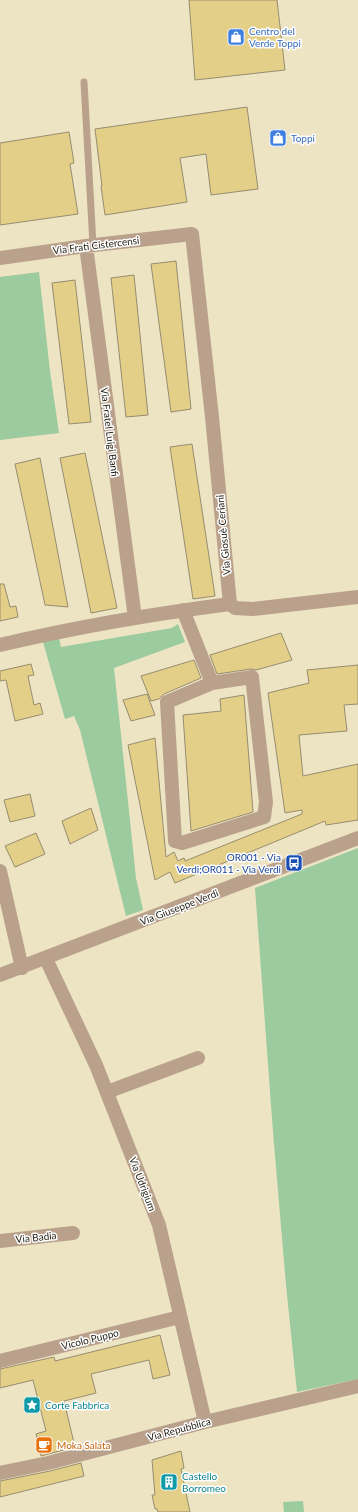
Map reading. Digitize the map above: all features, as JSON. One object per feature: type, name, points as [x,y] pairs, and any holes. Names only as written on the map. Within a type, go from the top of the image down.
[{"type":"street","name":"Via Frati Cistercensi","points":[[0,258],[192,234]]},
{"type":"street","name":"Via Giosuè Ceriani","points":[[192,234],[230,604]]},
{"type":"street","name":"Via Fratel Luigi Banfi","points":[[90,246],[135,618]]},
{"type":"street","points":[[0,644],[183,610],[230,604],[235,608],[253,609],[358,597]]},
{"type":"street","points":[[183,610],[212,683]]},
{"type":"street","points":[[252,677],[266,802],[264,817],[182,843],[175,841],[167,702],[212,683],[252,677]]},
{"type":"street","name":"Via Giuseppe Verdi","points":[[0,975],[46,959],[358,838]]},
{"type":"street","points":[[0,871],[22,968]]},
{"type":"street","name":"Via Udrigium","points":[[46,959],[96,1065],[159,1225],[205,1422]]},
{"type":"street","points":[[107,1092],[198,1058]]},
{"type":"street","name":"Via Badia","points":[[0,1241],[73,1233]]},
{"type":"street","name":"Vicolo Puppo","points":[[0,1361],[180,1317]]},
{"type":"street","name":"Via Repubblica","points":[[0,1473],[48,1463],[205,1422],[358,1386]]},
{"type":"lane","points":[[84,82],[90,246]]},
{"type":"green space","points":[[39,272],[50,371],[59,433],[0,440],[0,277]]},
{"type":"green space","points":[[178,624],[185,642],[114,668],[136,878],[143,910],[126,916],[80,730],[74,716],[65,719],[43,642],[59,638],[61,647],[172,628]]},
{"type":"green space","points":[[358,848],[358,1379],[297,1392],[273,1132],[255,888]]},
{"type":"green space","points":[[303,1501],[304,1512],[284,1512],[283,1502]]},
{"type":"building","name":"Centro del Verde Toppi","points":[[189,0],[277,0],[285,70],[195,80]]},
{"type":"building","points":[[247,107],[258,189],[211,195],[206,154],[180,158],[187,202],[105,215],[95,129]]},
{"type":"building","points":[[69,132],[74,163],[70,164],[78,214],[0,225],[0,143]]},
{"type":"building","points":[[176,261],[191,409],[171,412],[151,264]]},
{"type":"building","points":[[134,275],[148,415],[126,417],[111,278]]},
{"type":"building","points":[[75,280],[91,422],[69,424],[52,283]]},
{"type":"building","points":[[192,444],[215,596],[193,599],[170,447]]},
{"type":"building","points":[[85,453],[117,608],[91,613],[60,458]]},
{"type":"building","points":[[40,458],[68,607],[45,605],[15,464]]},
{"type":"building","points":[[0,584],[4,584],[10,607],[16,606],[18,617],[0,621]]},
{"type":"building","points":[[281,633],[292,660],[256,670],[251,669],[217,674],[210,655]]},
{"type":"building","points":[[194,660],[201,678],[164,694],[159,699],[151,701],[141,676]]},
{"type":"building","points":[[31,664],[34,675],[28,676],[34,705],[40,703],[43,714],[15,721],[6,680],[0,681],[0,671]]},
{"type":"building","points":[[358,665],[358,704],[344,705],[347,731],[299,735],[303,776],[358,764],[358,820],[326,825],[325,821],[175,883],[170,872],[155,880],[128,745],[155,738],[166,857],[174,852],[178,861],[184,858],[185,861],[302,814],[302,810],[285,813],[268,693],[309,683],[307,670]]},
{"type":"building","points":[[147,694],[155,715],[131,721],[123,700]]},
{"type":"building","points":[[244,695],[253,812],[191,831],[183,715],[221,711],[220,699]]},
{"type":"building","points":[[30,794],[35,816],[10,822],[4,800]]},
{"type":"building","points":[[91,808],[98,830],[70,844],[62,821]]},
{"type":"building","points":[[36,833],[45,854],[15,867],[5,846]]},
{"type":"building","points":[[160,1335],[170,1375],[153,1379],[149,1360],[91,1374],[96,1393],[64,1401],[75,1447],[41,1456],[36,1434],[46,1431],[33,1380],[0,1388],[0,1369],[54,1357],[55,1361]]},
{"type":"building","name":"Castello Borromeo","points":[[181,1451],[184,1468],[181,1469],[190,1512],[158,1512],[157,1509],[155,1509],[152,1495],[155,1495],[152,1460]]},
{"type":"building","points":[[81,1463],[84,1476],[0,1497],[0,1481]]},
{"type":"place","name":"Centro del Verde Toppi","points":[[236,37]]},
{"type":"place","name":"Toppi","points":[[278,138]]},
{"type":"place","name":"OR001 - Via Verdi;OR011 - Via Verdi","points":[[294,863]]},
{"type":"place","name":"Corte Fabbrica","points":[[32,1405]]},
{"type":"place","name":"Moka Salata","points":[[44,1445]]},
{"type":"place","name":"Castello Borromeo","points":[[169,1482]]}]
